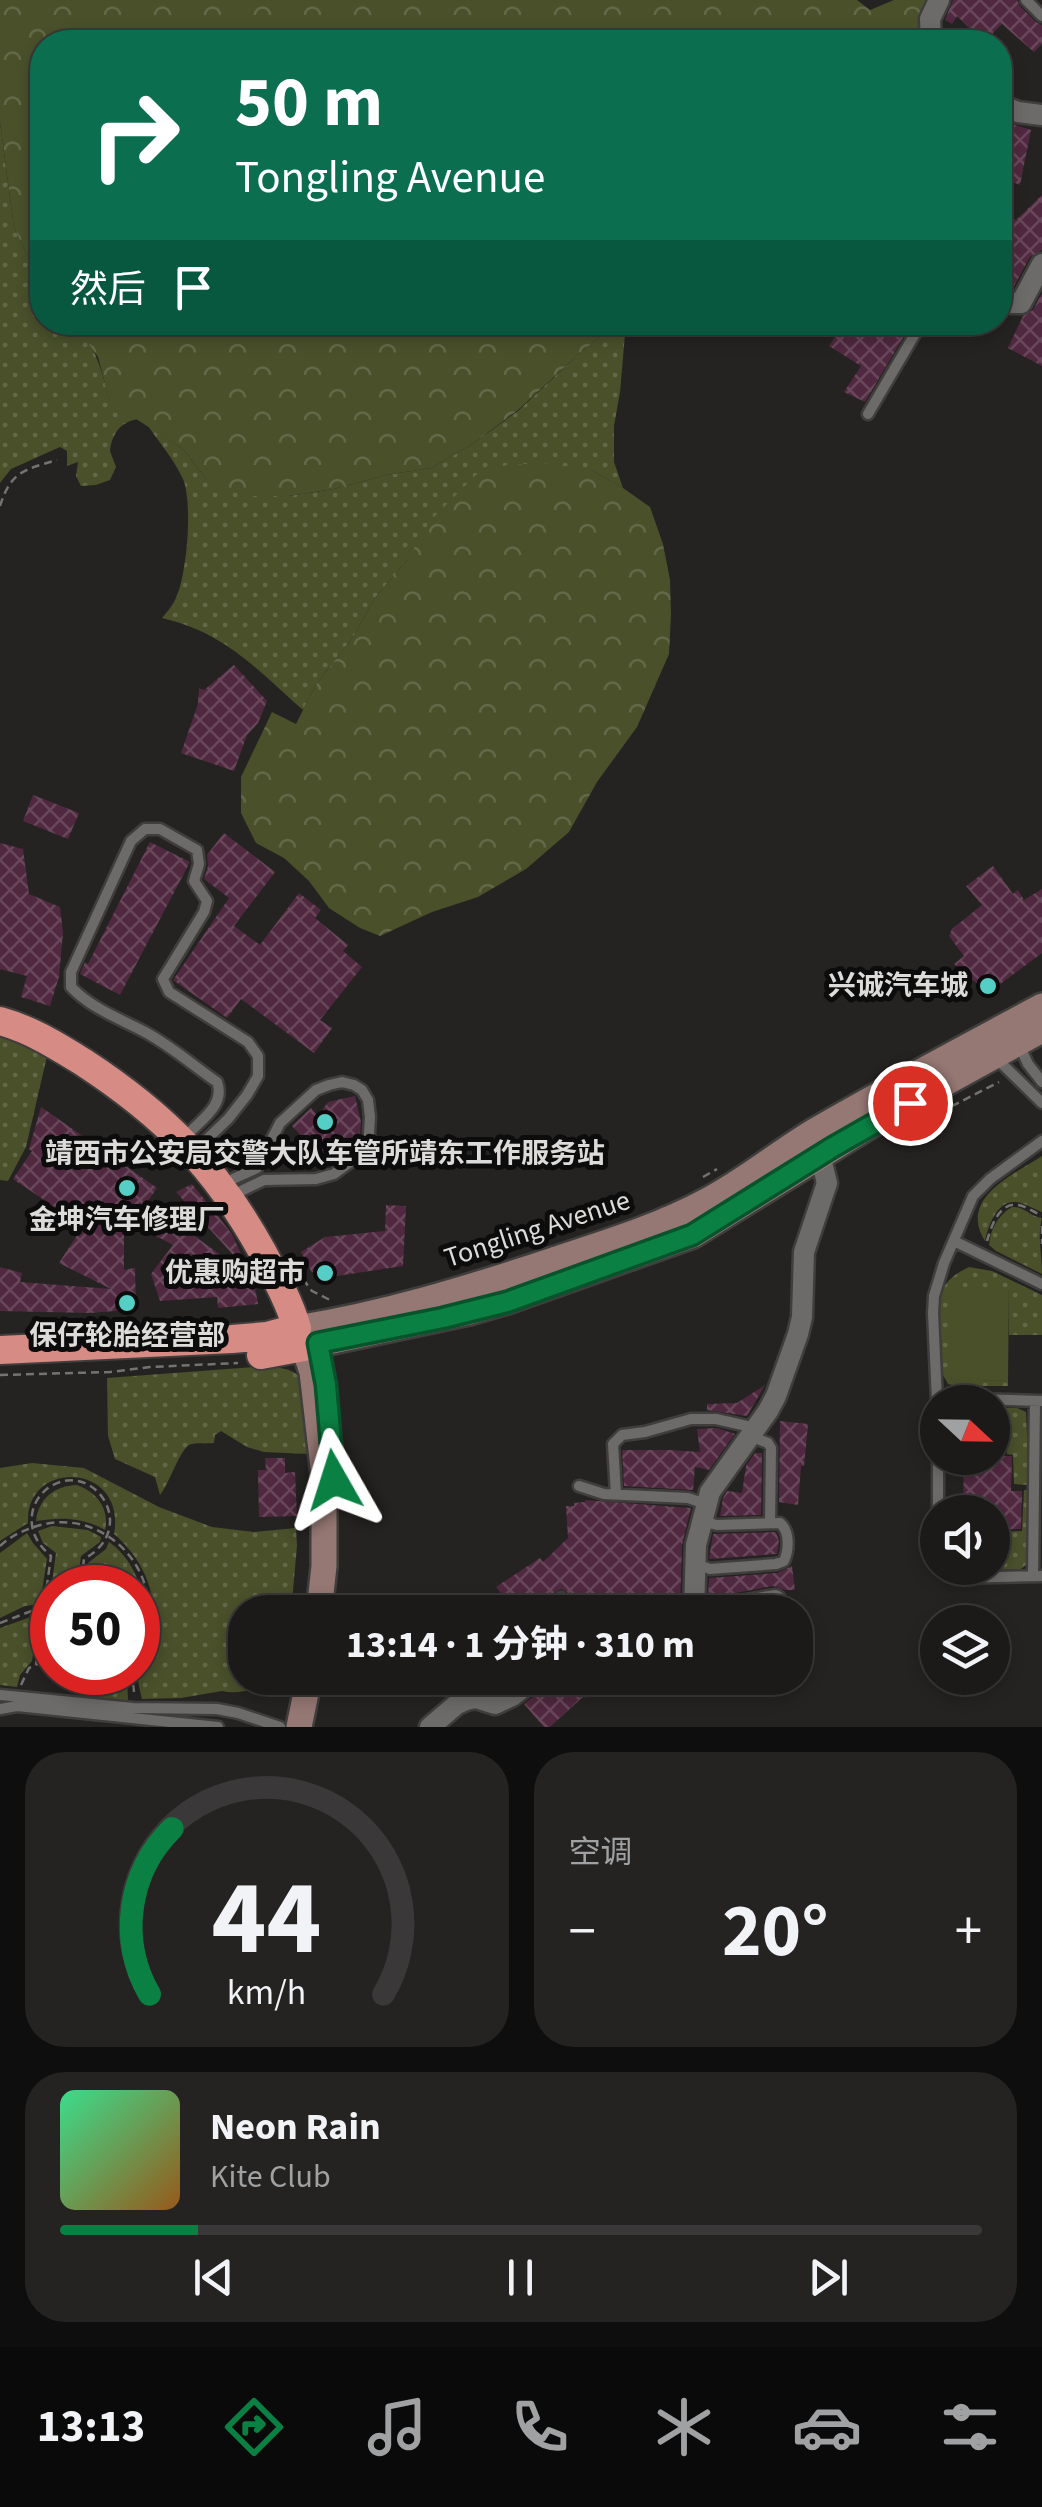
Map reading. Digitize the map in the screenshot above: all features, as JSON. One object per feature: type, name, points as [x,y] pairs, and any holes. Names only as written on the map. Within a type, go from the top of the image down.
[{"type":"highway","points":[[0,1011],[64,1035],[95,1055],[164,1107],[217,1157],[253,1207],[308,1336]]},
{"type":"highway","points":[[0,1021],[43,1039],[100,1073],[188,1146],[241,1215],[308,1336]]},
{"type":"highway","name":"Tongling Avenue","points":[[0,1350],[308,1336]]},
{"type":"highway","name":"Tongling Avenue","points":[[0,1371],[260,1355],[308,1336]]},
{"type":"main road","name":"Tongling Avenue","points":[[308,1336],[366,1314],[487,1282],[588,1248],[710,1200],[876,1096],[1042,1006]]},
{"type":"main road","name":"Tongling Avenue","points":[[308,1336],[469,1312],[692,1235],[882,1118],[1004,1065],[1018,1044],[1042,1030]]},
{"type":"main road","points":[[308,1336],[324,1476],[320,1595]]},
{"type":"main road","points":[[308,1336],[326,1385],[334,1480],[336,1526],[330,1595]]},
{"type":"main road","points":[[298,1727],[305,1695]]},
{"type":"main road","points":[[311,1727],[316,1695]]},
{"type":"street","points":[[930,30],[930,19],[939,0]]},
{"type":"street","points":[[1012,109],[1042,115]]},
{"type":"street","points":[[1012,303],[1021,303],[1042,264]]},
{"type":"street","points":[[695,1595],[695,1564],[704,1512],[720,1476],[776,1396],[798,1334],[804,1252],[827,1183],[820,1155]]},
{"type":"street","points":[[430,1727],[457,1704],[476,1698],[495,1704],[511,1695]]},
{"type":"lane","points":[[1026,0],[1042,16]]},
{"type":"lane","points":[[868,414],[914,335]]},
{"type":"lane","points":[[146,829],[160,830],[197,850],[194,881],[207,901],[163,979],[169,992],[248,1042],[258,1056],[258,1076],[247,1095],[228,1118],[197,1137],[218,1102],[221,1092],[217,1082],[148,1034],[82,998],[71,987],[71,972],[131,841],[146,829]]},
{"type":"lane","points":[[1018,1044],[1042,1082]]},
{"type":"lane","points":[[1004,1065],[1042,1103]]},
{"type":"lane","points":[[342,1082],[362,1090],[368,1100],[368,1149],[334,1174],[316,1179],[237,1185],[257,1168],[280,1123],[316,1090],[342,1082]]},
{"type":"lane","points":[[937,1385],[934,1296],[944,1263],[973,1196],[1042,1141]]},
{"type":"lane","points":[[954,1242],[1042,1284]]},
{"type":"lane","points":[[1010,1401],[1038,1402],[1038,1576],[1010,1577]]},
{"type":"lane","points":[[616,1494],[613,1444],[622,1435],[704,1418],[739,1423],[768,1444],[773,1454],[770,1523]]},
{"type":"lane","points":[[580,1486],[598,1493],[688,1498],[716,1525],[784,1526],[788,1551],[781,1563],[710,1569],[695,1564]]},
{"type":"lane","points":[[0,1695],[133,1708],[218,1709],[280,1727]]},
{"type":"lane","points":[[482,1700],[484,1695]]},
{"type":"lane","points":[[0,1709],[17,1706],[218,1727]]},
{"type":"path","points":[[0,506],[10,482],[28,468],[57,460]]},
{"type":"path","points":[[914,1126],[1004,1065]]},
{"type":"path","points":[[699,1180],[728,1162]]},
{"type":"path","points":[[987,1257],[990,1229],[1004,1208],[1017,1204],[1042,1215]]},
{"type":"path","points":[[1042,1226],[1042,1244]]},
{"type":"path","points":[[296,1270],[312,1291],[336,1301]]},
{"type":"path","points":[[0,1371],[110,1372],[244,1362]]},
{"type":"path","points":[[50,1565],[51,1556],[42,1549],[32,1528],[34,1506],[40,1496],[58,1483],[71,1481],[94,1488],[109,1508],[111,1520],[107,1536],[95,1553],[84,1559],[83,1565]]},
{"type":"path","points":[[0,1546],[16,1533],[46,1523],[76,1523],[120,1543],[135,1565]]},
{"type":"path","points":[[0,1623],[30,1612]]},
{"type":"path","points":[[18,1697],[24,1674],[30,1667]]},
{"type":"path","points":[[133,1695],[133,1708]]},
{"type":"green space","points":[[0,0],[857,0],[870,10],[894,0],[933,0],[929,30],[30,30],[30,261],[14,228],[0,122]]},
{"type":"green space","points":[[0,122],[14,228],[30,261],[30,335],[84,335],[101,369],[110,401],[138,419],[126,423],[115,434],[110,451],[116,467],[110,480],[81,486],[76,476],[78,462],[67,466],[67,451],[60,447],[11,469],[0,483]]},
{"type":"green space","points":[[82,335],[603,335],[518,410],[471,445],[431,468],[289,496],[246,496],[207,480],[184,450],[110,402],[98,357]]},
{"type":"green space","points":[[603,335],[625,335],[614,426],[614,462],[623,488],[591,470],[407,560],[375,598],[303,710],[222,643],[162,618],[176,598],[183,573],[188,504],[183,479],[148,426],[184,450],[207,480],[289,496],[334,489],[431,468],[518,411]]},
{"type":"green space","points":[[543,463],[591,470],[650,507],[670,580],[669,654],[637,727],[597,782],[569,832],[526,869],[478,897],[432,912],[380,936],[329,908],[309,881],[284,858],[256,843],[241,813],[241,777],[272,712],[296,724],[315,686],[353,637],[375,598],[407,560],[431,520],[476,475],[507,465]]},
{"type":"green space","points":[[0,1029],[48,1052],[26,1147],[8,1181],[0,1180]]},
{"type":"green space","points":[[1042,1156],[1042,1212],[1009,1202],[991,1222],[985,1241],[978,1212],[984,1200],[1004,1180]]},
{"type":"green space","points":[[1012,1207],[1042,1218],[1042,1274],[989,1245],[996,1223]]},
{"type":"green space","points":[[969,1267],[992,1271],[1042,1295],[1042,1335],[1009,1335],[1009,1288],[951,1379],[1008,1381],[1008,1385],[952,1385],[943,1375],[941,1296],[949,1280]]},
{"type":"green space","points":[[952,1287],[1009,1288],[1008,1381],[950,1380]]},
{"type":"green space","points":[[254,1367],[286,1369],[300,1379],[308,1411],[308,1454],[264,1452],[221,1431],[215,1435],[214,1443],[186,1448],[160,1495],[155,1477],[115,1459],[108,1436],[107,1378]]},
{"type":"green space","points":[[1010,1408],[1017,1408],[1026,1412],[1029,1485],[1014,1484]]},
{"type":"green space","points":[[32,1463],[84,1468],[159,1507],[212,1527],[254,1532],[296,1528],[293,1595],[228,1595],[228,1692],[142,1699],[141,1695],[160,1695],[160,1565],[140,1565],[114,1534],[114,1510],[106,1493],[92,1482],[75,1477],[57,1479],[42,1487],[31,1502],[28,1523],[0,1541],[0,1468]]},
{"type":"green space","points":[[77,1485],[100,1502],[105,1530],[71,1519],[36,1521],[40,1506],[49,1495]]},
{"type":"green space","points":[[1024,1490],[1029,1490],[1028,1563],[1021,1569],[1010,1569],[1010,1531],[1022,1531]]},
{"type":"green space","points":[[52,1526],[88,1530],[101,1537],[81,1556],[80,1565],[54,1565],[56,1553],[43,1543],[38,1531]]},
{"type":"green space","points":[[27,1533],[47,1559],[46,1565],[30,1565],[30,1605],[0,1618],[0,1553]]},
{"type":"green space","points":[[109,1542],[130,1565],[88,1565]]},
{"type":"green space","points":[[30,1617],[30,1663],[20,1675],[17,1687],[0,1685],[0,1628]]},
{"type":"green space","points":[[128,1695],[128,1701],[84,1697]]},
{"type":"building","points":[[953,0],[1017,0],[1042,25],[1042,44],[1034,52],[1002,24],[996,30],[972,30],[957,16],[952,24],[945,20]]},
{"type":"building","points":[[1012,124],[1031,130],[1020,185],[1012,182]]},
{"type":"building","points":[[1042,195],[1042,250],[1030,257],[1013,288],[1012,218],[1016,220]]},
{"type":"building","points":[[1042,293],[1042,366],[1008,348],[1023,316],[1033,310]]},
{"type":"building","points":[[836,335],[905,335],[865,402],[844,392],[861,366],[829,346]]},
{"type":"building","points":[[234,665],[267,701],[258,723],[247,735],[234,771],[181,753],[198,704],[199,688],[204,690]]},
{"type":"building","points":[[33,795],[79,813],[68,839],[23,821]]},
{"type":"building","points":[[224,833],[275,872],[234,926],[260,945],[299,893],[321,910],[315,918],[348,945],[343,951],[362,967],[320,1020],[332,1028],[314,1053],[241,999],[227,1018],[173,980],[229,898],[204,879],[207,855]]},
{"type":"building","points":[[150,842],[190,862],[120,995],[80,974]]},
{"type":"building","points":[[0,843],[23,849],[29,894],[60,907],[63,933],[59,977],[50,1006],[21,997],[27,976],[0,969]]},
{"type":"building","points":[[993,866],[1013,894],[1018,890],[1024,900],[1042,889],[1042,953],[988,993],[954,964],[964,956],[949,936],[952,929],[982,905],[966,886]]},
{"type":"building","points":[[355,1096],[360,1136],[347,1138],[324,1160],[292,1126],[311,1108],[318,1116],[328,1102]]},
{"type":"building","points":[[41,1107],[157,1188],[147,1202],[232,1263],[236,1258],[176,1192],[192,1184],[232,1234],[254,1282],[258,1304],[218,1308],[217,1297],[160,1301],[151,1274],[173,1245],[124,1218],[124,1270],[135,1268],[136,1309],[91,1313],[0,1311],[0,1267],[22,1273],[20,1282],[111,1289],[59,1263],[83,1226],[13,1179],[32,1151],[29,1149]]},
{"type":"building","points":[[386,1205],[406,1206],[403,1266],[330,1277],[320,1277],[311,1271],[301,1252],[325,1237],[385,1231]]},
{"type":"building","points":[[765,1385],[747,1416],[707,1410],[707,1404],[737,1403]]},
{"type":"building","points":[[780,1421],[808,1424],[798,1505],[779,1502]]},
{"type":"building","points":[[717,1428],[735,1434],[709,1470],[695,1467],[693,1490],[624,1486],[622,1450],[700,1452],[697,1429]]},
{"type":"building","points":[[755,1453],[762,1453],[761,1515],[720,1516],[727,1491],[742,1493],[746,1466]]},
{"type":"building","points":[[1012,1456],[1011,1491],[1022,1491],[1021,1529],[1010,1529],[1010,1495],[963,1495],[964,1475],[1010,1475]]},
{"type":"building","points":[[265,1458],[285,1458],[285,1473],[295,1472],[297,1516],[259,1517],[258,1470],[266,1470]]},
{"type":"building","points":[[585,1502],[691,1508],[682,1545],[680,1595],[568,1595],[561,1589],[553,1595],[502,1595],[496,1587],[540,1558],[543,1562],[568,1538],[566,1506]]},
{"type":"building","points":[[776,1532],[777,1554],[709,1559],[713,1534]]},
{"type":"building","points":[[792,1566],[795,1590],[773,1586],[708,1595],[709,1578],[777,1573]]},
{"type":"building","points":[[535,1695],[590,1695],[584,1696],[550,1727],[544,1727],[524,1704]]},
{"type":"place","name":"兴诚汽车城","points":[[988,986]]},
{"type":"place","name":"靖西市公安局交警大队车管所靖东工作服务站","points":[[325,1122]]},
{"type":"place","name":"金坤汽车修理厂","points":[[127,1188]]},
{"type":"place","name":"优惠购超市","points":[[325,1273]]},
{"type":"place","name":"保仔轮胎经营部","points":[[127,1303]]},
{"type":"route","points":[[334,1480],[326,1385],[318,1343],[507,1302],[692,1235],[910,1103]]}]
